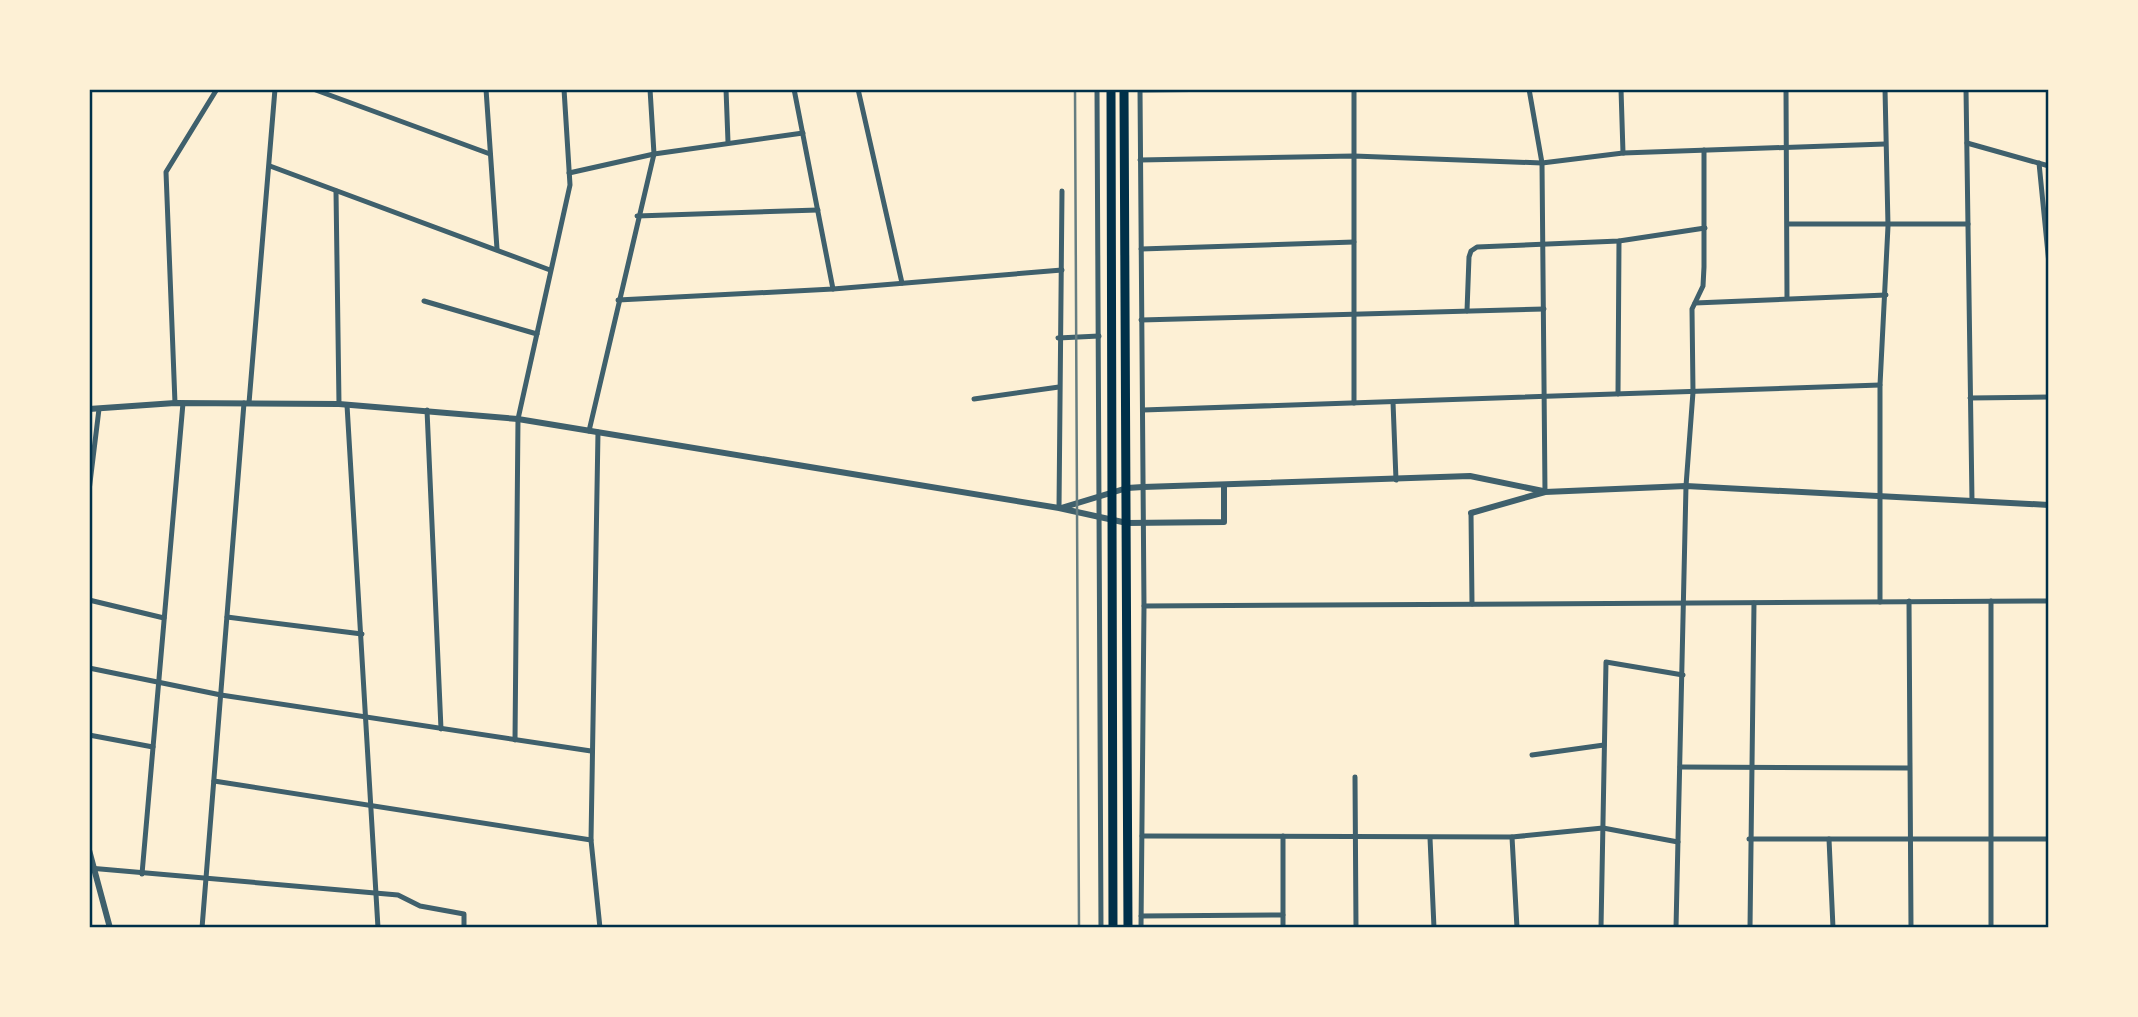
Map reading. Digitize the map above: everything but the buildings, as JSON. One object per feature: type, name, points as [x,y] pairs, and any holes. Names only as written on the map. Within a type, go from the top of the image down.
[{"type":"highway","points":[[1111,89],[1113,928]]},
{"type":"highway","points":[[1124,89],[1128,928]]},
{"type":"street","points":[[175,403],[166,172],[217,89]]},
{"type":"street","points":[[202,928],[220,695],[275,89]]},
{"type":"street","points":[[313,89],[491,154]]},
{"type":"street","points":[[486,89],[497,249]]},
{"type":"street","points":[[515,740],[518,419],[570,186],[564,89]]},
{"type":"street","points":[[589,431],[637,216],[654,154],[650,89]]},
{"type":"street","points":[[726,89],[729,142]]},
{"type":"street","points":[[794,89],[833,289]]},
{"type":"street","points":[[858,89],[902,283]]},
{"type":"street","points":[[1097,89],[1101,928]]},
{"type":"street","points":[[1141,928],[1144,606],[1140,90],[1242,89]]},
{"type":"street","points":[[1354,89],[1354,403]]},
{"type":"street","points":[[1529,89],[1542,163],[1545,492]]},
{"type":"street","points":[[1620,89],[1623,153]]},
{"type":"street","points":[[1786,89],[1787,298]]},
{"type":"street","points":[[1880,602],[1880,385],[1888,226],[1885,89]]},
{"type":"street","points":[[1966,89],[1972,501]]},
{"type":"street","points":[[569,173],[654,154],[803,133]]},
{"type":"street","points":[[1967,143],[2049,166]]},
{"type":"street","points":[[1140,160],[1354,156],[1542,163],[1623,153],[1787,145],[1885,144]]},
{"type":"street","points":[[1676,928],[1686,486],[1693,392],[1695,303],[1703,286],[1704,150]]},
{"type":"street","points":[[2039,163],[2049,264]]},
{"type":"street","points":[[270,166],[550,270]]},
{"type":"street","points":[[337,191],[343,404],[362,634],[378,928]]},
{"type":"street","points":[[1059,508],[1058,338],[1062,270],[1062,191]]},
{"type":"street","points":[[637,216],[818,210]]},
{"type":"street","points":[[1788,224],[1968,224]]},
{"type":"street","points":[[1467,311],[1471,251],[1490,245],[1619,241],[1704,228]]},
{"type":"street","points":[[1618,394],[1619,241]]},
{"type":"street","points":[[1140,249],[1354,242]]},
{"type":"street","points":[[618,300],[833,289],[1062,270]]},
{"type":"street","points":[[1695,303],[1886,295]]},
{"type":"street","points":[[424,301],[537,334]]},
{"type":"street","points":[[1141,320],[1544,309]]},
{"type":"street","points":[[1058,338],[1099,335]]},
{"type":"street","points":[[1143,410],[1880,385]]},
{"type":"street","points":[[974,399],[1059,387]]},
{"type":"street","points":[[1970,398],[2049,397]]},
{"type":"street","points":[[1393,402],[1396,480]]},
{"type":"street","points":[[89,409],[175,403],[343,404],[518,419],[1059,508],[1127,523],[1224,522],[1224,485]]},
{"type":"street","points":[[142,874],[183,403]]},
{"type":"street","points":[[89,491],[99,409]]},
{"type":"street","points":[[427,410],[441,729]]},
{"type":"street","points":[[598,432],[591,840],[600,928]]},
{"type":"street","points":[[1059,508],[1127,488],[1470,476],[1545,492]]},
{"type":"street","points":[[1472,604],[1471,513],[1545,492],[1686,486],[2049,505]]},
{"type":"street","points":[[89,600],[164,618]]},
{"type":"street","points":[[1909,601],[1911,928]]},
{"type":"street","points":[[1991,601],[1991,928]]},
{"type":"street","points":[[1144,606],[2049,601]]},
{"type":"street","points":[[1750,928],[1754,603]]},
{"type":"street","points":[[227,617],[362,634]]},
{"type":"street","points":[[1601,928],[1606,662],[1683,675]]},
{"type":"street","points":[[89,668],[220,695],[591,751]]},
{"type":"street","points":[[89,735],[153,747]]},
{"type":"street","points":[[1531,755],[1604,745]]},
{"type":"street","points":[[1681,767],[1909,768]]},
{"type":"street","points":[[1355,776],[1356,928]]},
{"type":"street","points":[[214,781],[591,840]]},
{"type":"street","points":[[1142,836],[1512,837],[1603,828],[1678,842]]},
{"type":"street","points":[[1283,836],[1283,928]]},
{"type":"street","points":[[1512,837],[1517,928]]},
{"type":"street","points":[[1430,838],[1434,928]]},
{"type":"street","points":[[1749,839],[2049,839]]},
{"type":"street","points":[[1829,839],[1833,928]]},
{"type":"street","points":[[89,850],[110,928]]},
{"type":"street","points":[[92,869],[398,895],[420,906],[464,914],[464,928]]},
{"type":"street","points":[[1141,916],[1283,915]]},
{"type":"railway","points":[[1075,89],[1079,928]]}]
